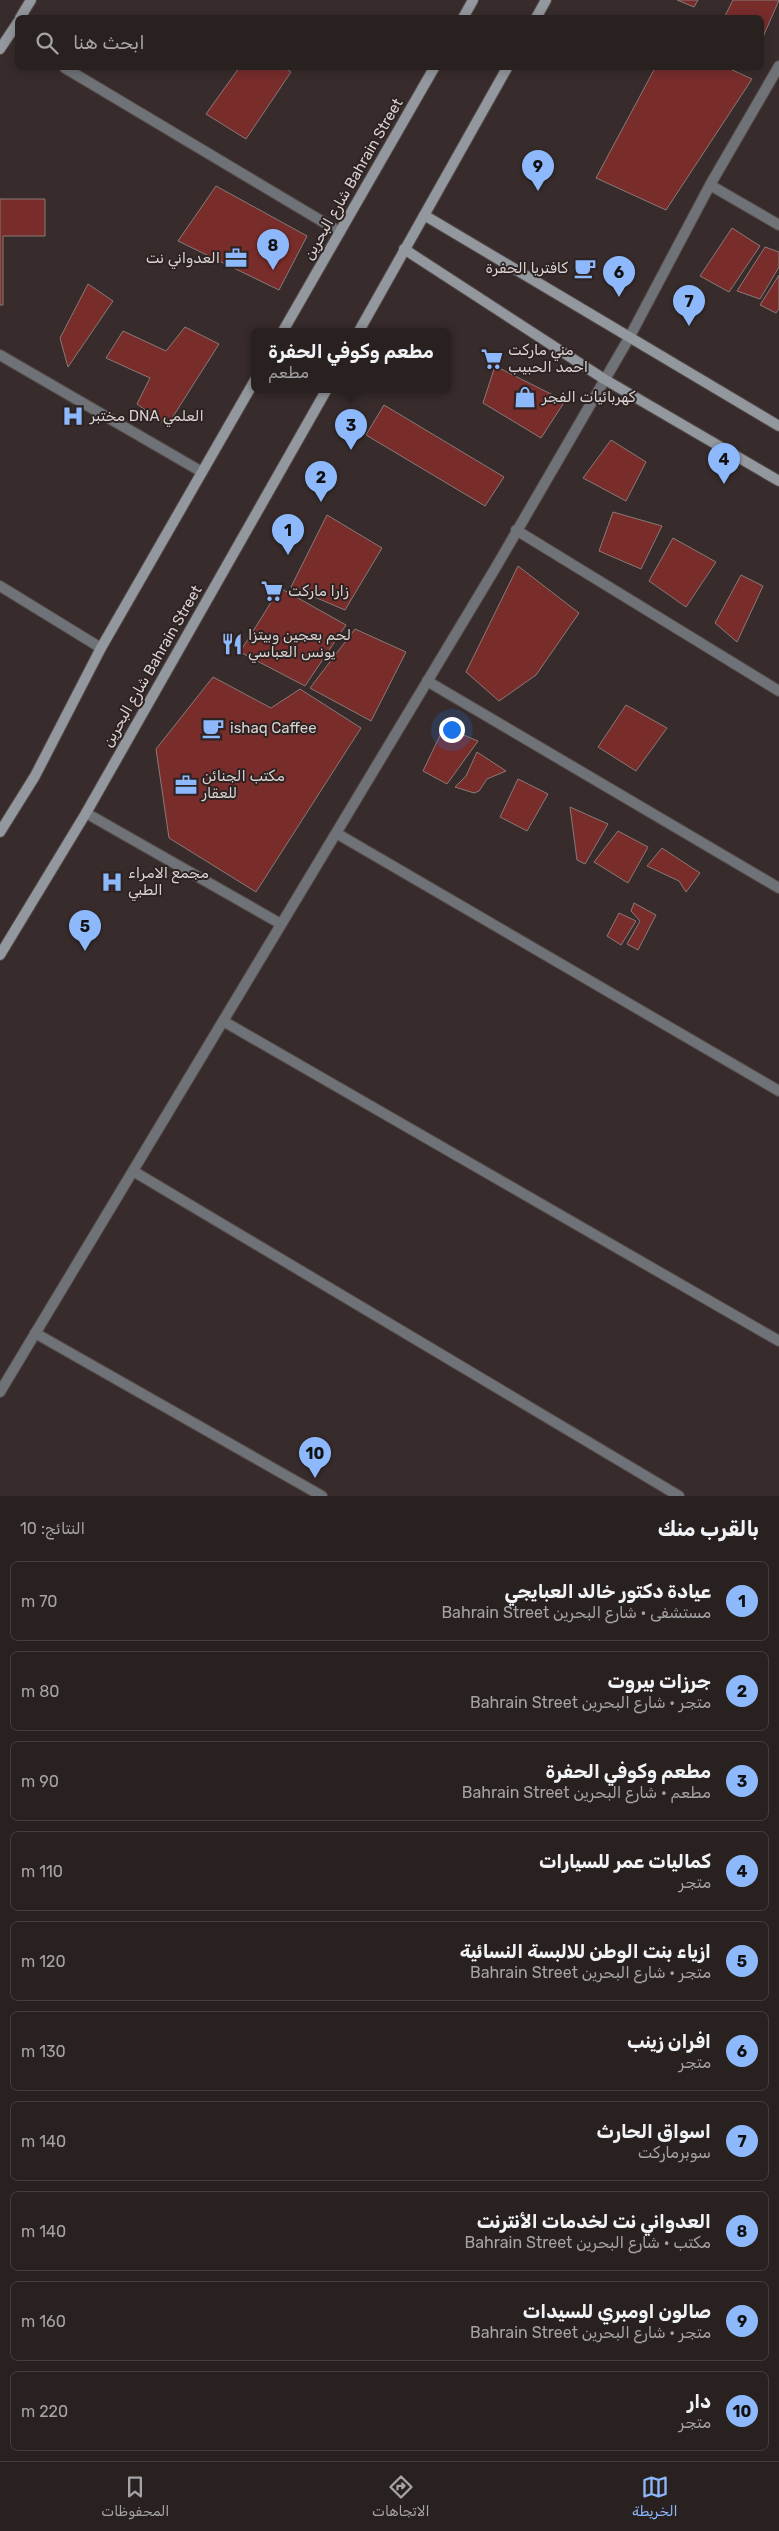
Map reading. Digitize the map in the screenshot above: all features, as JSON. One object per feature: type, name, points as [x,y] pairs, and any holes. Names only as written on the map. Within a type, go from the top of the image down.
[{"type":"main road","points":[[22,15],[31,0]]},
{"type":"main road","points":[[465,15],[473,0]]},
{"type":"main road","points":[[538,15],[546,0]]},
{"type":"main road","points":[[0,49],[15,26]]},
{"type":"main road","name":"شارع البحرين Bahrain Street","points":[[285,328],[433,70]]},
{"type":"main road","points":[[361,328],[506,70]]},
{"type":"main road","points":[[424,214],[779,426]]},
{"type":"main road","points":[[404,249],[604,379],[779,481]]},
{"type":"main road","points":[[0,832],[35,776],[101,648],[251,387]]},
{"type":"main road","name":"شارع البحرين Bahrain Street","points":[[0,953],[86,813],[325,393]]},
{"type":"street","points":[[0,1392],[427,681],[629,338],[710,185],[779,66]]},
{"type":"street","points":[[68,70],[340,232]]},
{"type":"street","points":[[710,185],[779,225]]},
{"type":"street","points":[[0,355],[202,472]]},
{"type":"street","points":[[516,530],[779,691]]},
{"type":"street","points":[[0,586],[101,648]]},
{"type":"street","points":[[427,681],[779,888]]},
{"type":"street","points":[[86,813],[281,924]]},
{"type":"street","points":[[336,833],[779,1091]]},
{"type":"street","points":[[223,1021],[779,1341]]},
{"type":"street","points":[[133,1171],[679,1496]]},
{"type":"street","points":[[35,1334],[322,1496]]},
{"type":"building","points":[[677,0],[698,0],[694,7]]},
{"type":"building","points":[[733,0],[779,0],[764,35],[764,15],[726,15]]},
{"type":"building","points":[[238,70],[288,70],[291,72],[246,139],[206,114]]},
{"type":"building","points":[[654,70],[732,70],[752,79],[666,210],[596,178]]},
{"type":"building","points":[[216,186],[307,236],[279,290],[178,241]]},
{"type":"building","points":[[0,199],[45,199],[45,236],[3,236],[3,305],[0,305]]},
{"type":"building","points":[[732,228],[760,246],[729,292],[700,276]]},
{"type":"building","points":[[765,247],[779,252],[779,267],[760,299],[737,291]]},
{"type":"building","points":[[779,275],[779,309],[776,313],[760,305]]},
{"type":"building","points":[[88,284],[113,301],[68,367],[60,338]]},
{"type":"building","points":[[185,327],[219,344],[167,426],[137,404],[150,378],[106,358],[123,331],[166,351]]},
{"type":"building","points":[[495,366],[565,401],[541,438],[483,403]]},
{"type":"building","points":[[384,405],[504,477],[485,506],[366,435]]},
{"type":"building","points":[[611,440],[646,462],[626,501],[583,478]]},
{"type":"building","points":[[613,512],[662,526],[641,569],[599,551]]},
{"type":"building","points":[[327,515],[382,548],[345,610],[291,587]]},
{"type":"building","points":[[673,538],[716,562],[686,607],[649,581]]},
{"type":"building","points":[[518,566],[579,613],[536,675],[499,701],[466,672]]},
{"type":"building","points":[[741,575],[763,586],[737,642],[715,623]]},
{"type":"building","points":[[280,588],[346,625],[305,686],[240,652]]},
{"type":"building","points":[[355,629],[406,652],[371,721],[310,688]]},
{"type":"building","points":[[213,677],[271,708],[300,689],[361,728],[256,892],[169,838],[156,749]]},
{"type":"building","points":[[626,705],[667,728],[636,771],[598,747]]},
{"type":"building","points":[[444,727],[478,741],[447,784],[423,771]]},
{"type":"building","points":[[477,752],[506,771],[487,779],[479,791],[474,793],[455,787],[466,776]]},
{"type":"building","points":[[518,779],[548,794],[527,831],[500,817]]},
{"type":"building","points":[[570,807],[608,824],[585,864],[577,860]]},
{"type":"building","points":[[618,831],[648,847],[628,883],[594,862]]},
{"type":"building","points":[[662,848],[700,873],[686,892],[679,881],[647,866]]},
{"type":"building","points":[[634,903],[656,915],[638,950],[627,944],[640,921],[631,911]]},
{"type":"building","points":[[619,913],[636,921],[621,945],[607,936]]},
{"type":"place","name":"صالون اومبري للسيدات","points":[[538,191]]},
{"type":"place","name":"العدواني نت","points":[[236,258]]},
{"type":"place","name":"كافتريا الحفرة","points":[[585,268]]},
{"type":"place","name":"العدواني نت لخدمات الأنترنت","points":[[273,270]]},
{"type":"place","name":"افران زينب","points":[[619,297]]},
{"type":"place","name":"اسواق الحارث","points":[[689,326]]},
{"type":"place","name":"مني ماركت احمد الحبيب","points":[[492,359]]},
{"type":"place","name":"كهربائيات الفجر","points":[[525,397]]},
{"type":"place","name":"مختبر DNA العلمي","points":[[73,416]]},
{"type":"place","name":"مطعم وكوفي الحفرة","points":[[351,450]]},
{"type":"place","name":"كماليات عمر للسيارات","points":[[724,484]]},
{"type":"place","name":"جرزات بيروت","points":[[321,502]]},
{"type":"place","name":"عيادة دكتور خالد العبايجي","points":[[288,555]]},
{"type":"place","name":"زارا ماركت","points":[[272,591]]},
{"type":"place","name":"لحم بعجين وبيتزا يونس العباسي","points":[[232,644]]},
{"type":"place","name":"ishaq Caffee","points":[[213,728]]},
{"type":"place","name":"مكتب الجنائن للعقار","points":[[186,785]]},
{"type":"place","name":"مجمع الامراء الطبي","points":[[112,882]]},
{"type":"place","name":"ازياء بنت الوطن للالبسة النسائية","points":[[85,951]]},
{"type":"place","name":"دار","points":[[315,1478]]}]
